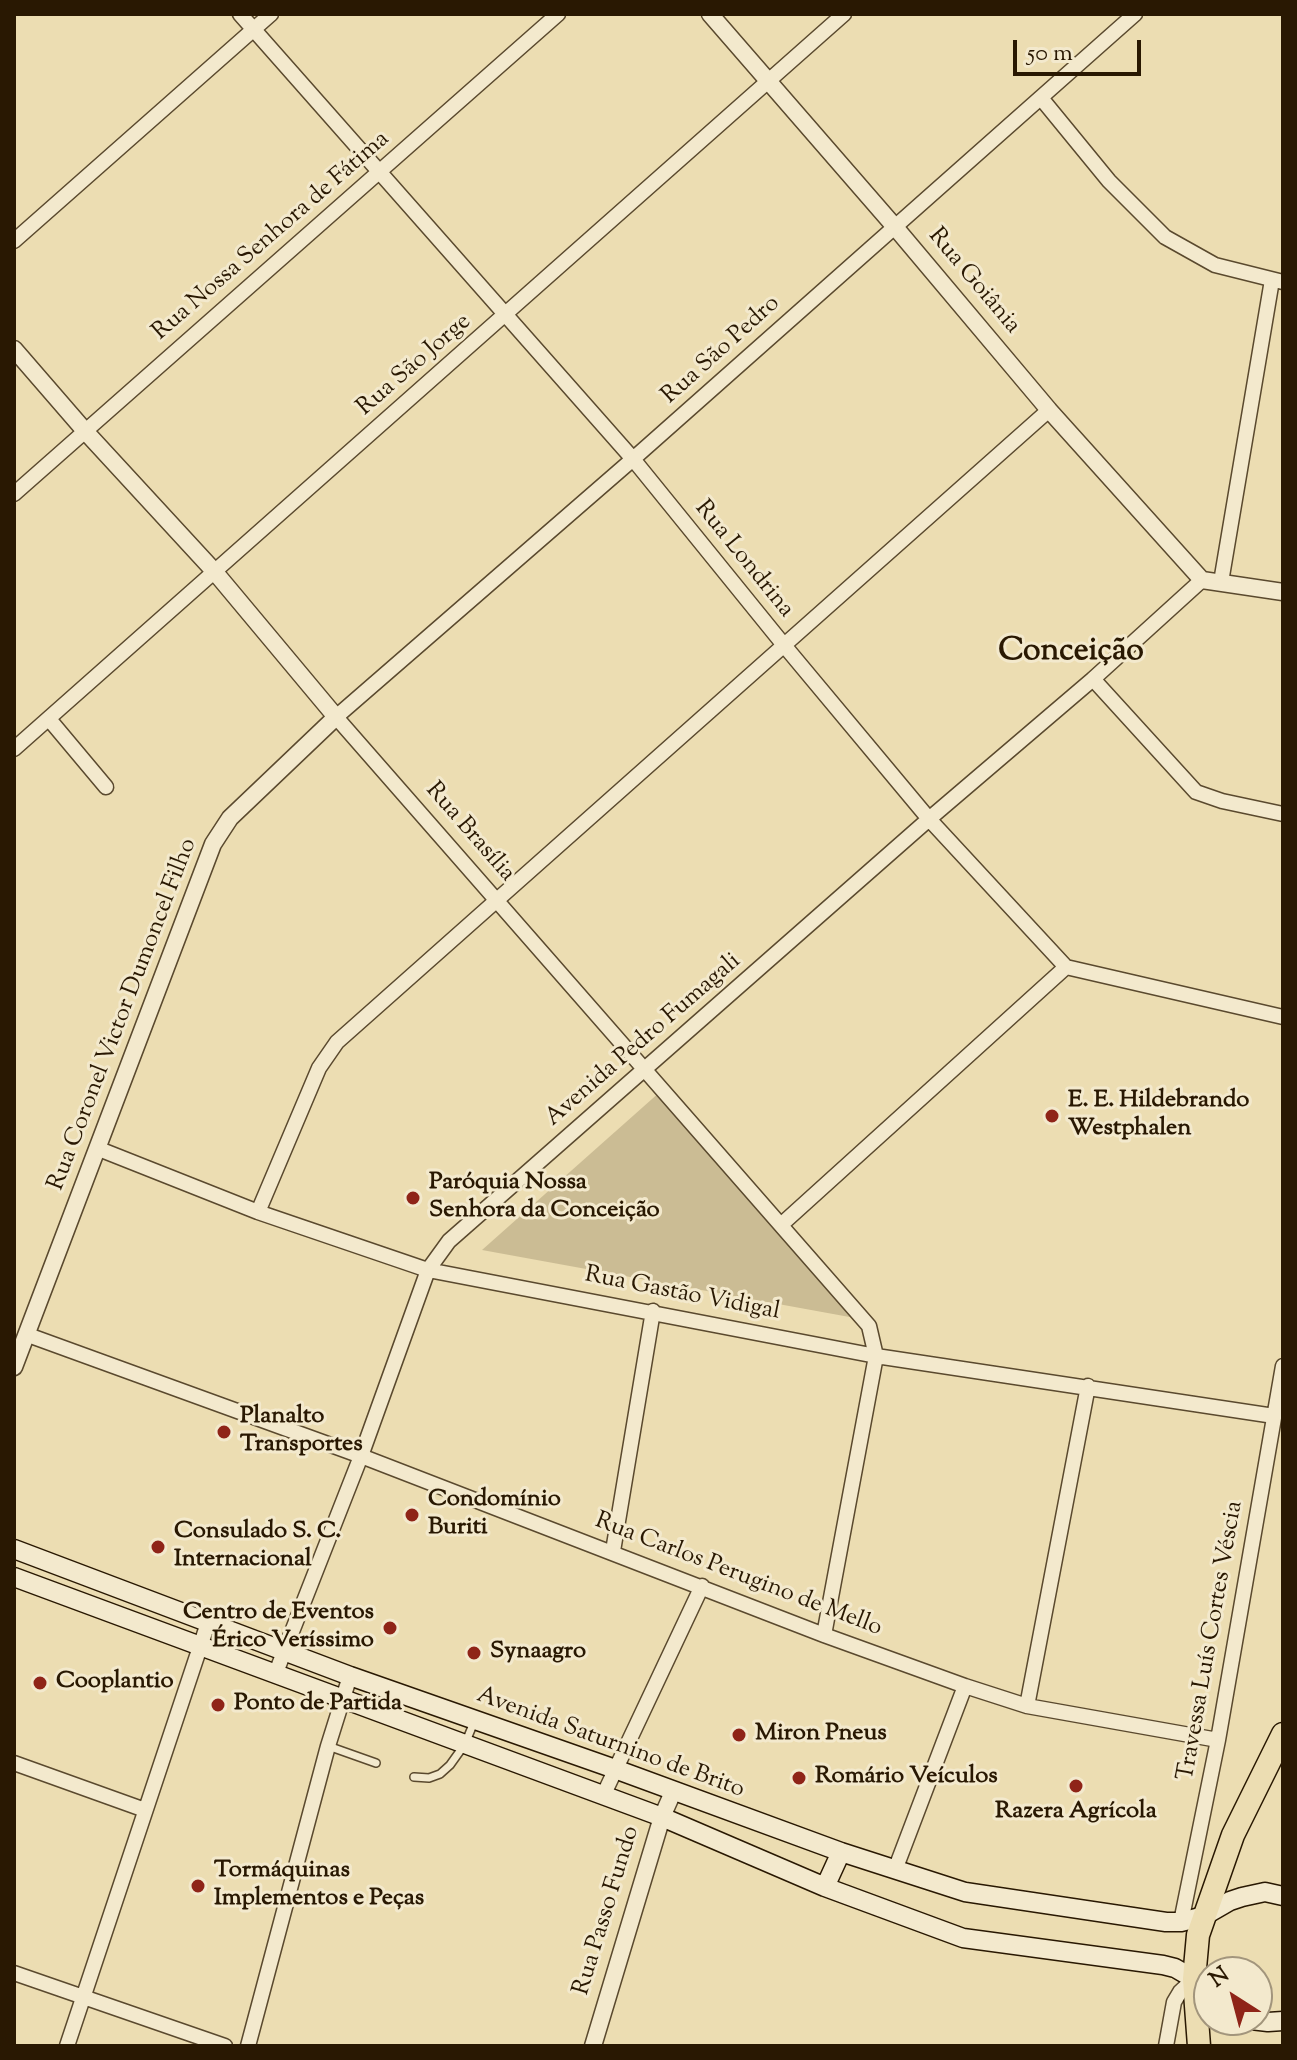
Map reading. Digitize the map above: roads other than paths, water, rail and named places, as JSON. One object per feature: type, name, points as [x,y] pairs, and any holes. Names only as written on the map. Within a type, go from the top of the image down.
[{"type":"highway","points":[[1200,1956],[1198,1935],[1233,1835],[1283,1734]]},
{"type":"main road","name":"Avenida Saturnino de Brito","points":[[14,1549],[350,1676],[841,1852],[965,1892],[1166,1922],[1204,1916],[1242,1897],[1265,1892],[1283,1896]]},
{"type":"main road","name":"Avenida Saturnino de Brito","points":[[14,1577],[662,1817],[825,1887],[963,1938],[1163,1965],[1175,1968],[1193,1980]]},
{"type":"main road","points":[[736,1849],[749,1819]]},
{"type":"main road","points":[[825,1887],[841,1852]]},
{"type":"street","name":"Rua Londrina","points":[[240,14],[633,459],[929,819],[1066,967]]},
{"type":"street","points":[[14,241],[271,14]]},
{"type":"street","name":"Rua Nossa Senhora de Fátima","points":[[14,494],[558,14]]},
{"type":"street","name":"Rua Goiânia","points":[[710,14],[1049,410],[1202,580]]},
{"type":"street","name":"Rua São Jorge","points":[[14,749],[844,14]]},
{"type":"street","name":"Rua São Pedro","points":[[336,717],[633,459],[1041,98],[1130,15]]},
{"type":"street","points":[[1041,98],[1109,181],[1165,237],[1215,265],[1277,281],[1221,582]]},
{"type":"street","name":"Rua Brasília","points":[[14,349],[214,571],[336,717],[782,1224],[869,1326],[876,1356]]},
{"type":"street","points":[[258,1212],[319,1068],[337,1042],[1049,410]]},
{"type":"street","points":[[1202,580],[1283,592]]},
{"type":"street","name":"Avenida Pedro Fumagali","points":[[275,1675],[361,1456],[428,1270],[449,1241],[1093,679],[1202,580]]},
{"type":"street","points":[[1093,679],[1196,792],[1283,814]]},
{"type":"street","name":"Rua Coronel Victor Dumoncel Filho","points":[[14,1367],[213,844],[230,818],[336,717]]},
{"type":"street","points":[[49,719],[106,787]]},
{"type":"street","points":[[782,1224],[1066,967],[1283,1017]]},
{"type":"street","name":"Rua Gastão Vidigal","points":[[99,1149],[258,1212],[428,1270],[876,1356],[1274,1416]]},
{"type":"street","points":[[613,1551],[653,1311]]},
{"type":"street","name":"Rua Carlos Perugino de Mello","points":[[28,1335],[361,1456],[824,1635],[965,1686],[1027,1706],[1218,1740]]},
{"type":"street","points":[[824,1635],[876,1356]]},
{"type":"street","name":"Travessa Luís Cortes Véscia","points":[[1181,1922],[1218,1740],[1283,1366]]},
{"type":"street","points":[[1027,1706],[1088,1386]]},
{"type":"street","points":[[603,1796],[702,1586]]},
{"type":"street","points":[[67,2046],[208,1623]]},
{"type":"street","points":[[248,2046],[328,1746],[350,1676]]},
{"type":"street","points":[[895,1870],[965,1686]]},
{"type":"street","points":[[14,1763],[145,1810]]},
{"type":"street","name":"Rua Passo Fundo","points":[[593,2046],[662,1817],[673,1792]]},
{"type":"street","points":[[14,1973],[225,2046]]},
{"type":"street","points":[[1166,2046],[1174,2002],[1180,1992],[1193,1988]]},
{"type":"lane","points":[[414,1777],[429,1778],[450,1765],[465,1744],[475,1720]]},
{"type":"lane","points":[[328,1746],[376,1763]]},
{"type":"place","name":"E. E. Hildebrando Westphalen","points":[[1052,1116]]},
{"type":"place","name":"Paróquia Nossa Senhora da Conceição","points":[[413,1198]]},
{"type":"place","name":"Planalto Transportes","points":[[224,1432]]},
{"type":"place","name":"Condomínio Buriti","points":[[412,1515]]},
{"type":"place","name":"Consulado S. C. Internacional","points":[[158,1547]]},
{"type":"place","name":"Centro de Eventos Érico Veríssimo","points":[[390,1628]]},
{"type":"place","name":"Synaagro","points":[[474,1653]]},
{"type":"place","name":"Cooplantio","points":[[40,1683]]},
{"type":"place","name":"Ponto de Partida","points":[[218,1705]]},
{"type":"place","name":"Miron Pneus","points":[[739,1735]]},
{"type":"place","name":"Romário Veículos","points":[[799,1778]]},
{"type":"place","name":"Razera Agrícola","points":[[1076,1786]]},
{"type":"place","name":"Tormáquinas Implementos e Peças","points":[[198,1886]]},
{"type":"district","name":"Conceição","points":[[1071,654]]}]
